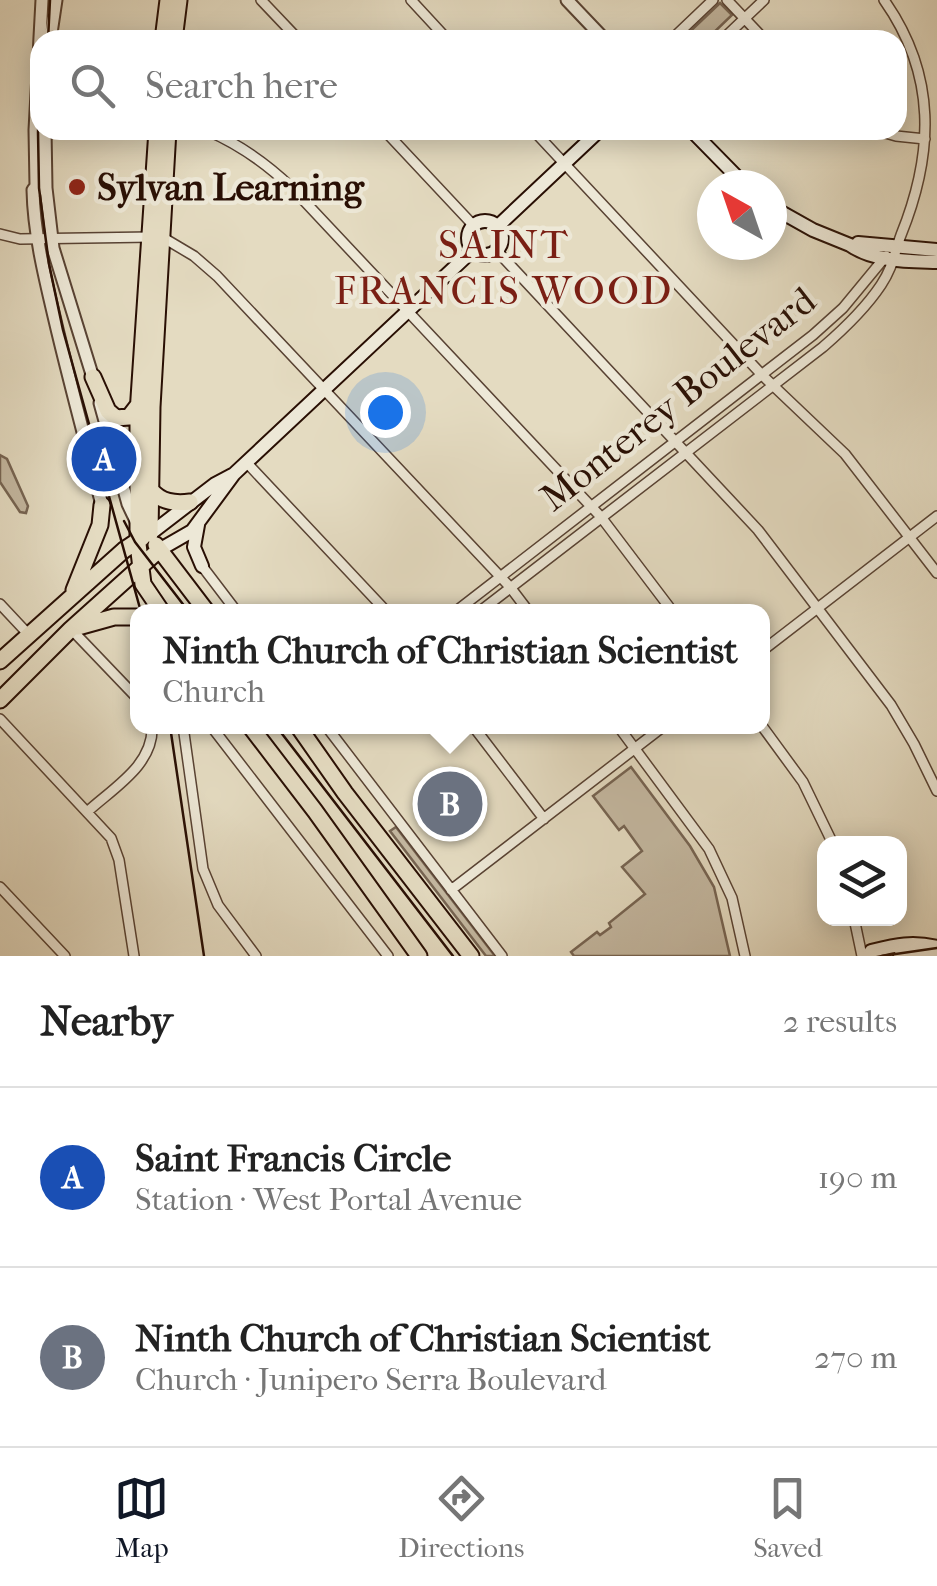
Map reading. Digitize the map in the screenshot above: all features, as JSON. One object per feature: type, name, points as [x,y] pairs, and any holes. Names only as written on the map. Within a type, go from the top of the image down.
[{"type":"main road","points":[[164,30],[168,0]]},
{"type":"main road","points":[[175,30],[179,0]]},
{"type":"main road","points":[[142,532],[151,490],[157,140]]},
{"type":"main road","points":[[157,604],[143,584],[139,567],[142,532],[138,404],[167,140]]},
{"type":"main road","points":[[498,226],[589,140]]},
{"type":"main road","points":[[701,140],[730,170]]},
{"type":"main road","points":[[787,215],[858,250],[937,262]]},
{"type":"main road","points":[[486,220],[498,226],[503,238],[497,251],[485,255],[473,250],[468,238],[473,225],[486,220]]},
{"type":"main road","points":[[0,700],[139,567],[159,550],[189,534],[246,462],[473,250]]},
{"type":"main road","points":[[892,255],[937,250]]},
{"type":"main road","points":[[92,377],[108,411],[116,418],[129,417],[138,404]]},
{"type":"main road","points":[[0,661],[142,532],[234,474]]},
{"type":"main road","points":[[151,490],[169,502],[204,502],[194,547],[202,566]]},
{"type":"main road","points":[[72,596],[101,520],[102,504]]},
{"type":"main road","points":[[142,532],[201,604]]},
{"type":"main road","points":[[72,629],[114,617],[130,617]]},
{"type":"main road","points":[[256,734],[419,956]]},
{"type":"main road","points":[[304,734],[471,956]]},
{"type":"main road","points":[[865,956],[872,950],[918,942],[937,949]]},
{"type":"main road","points":[[900,956],[937,949]]},
{"type":"street","points":[[40,30],[42,0]]},
{"type":"street","points":[[51,30],[53,0]]},
{"type":"street","points":[[260,0],[289,30]]},
{"type":"street","points":[[411,0],[439,30]]},
{"type":"street","points":[[566,0],[594,30]]},
{"type":"street","points":[[682,30],[713,0]]},
{"type":"street","points":[[727,0],[756,30]]},
{"type":"street","points":[[732,30],[764,0]]},
{"type":"street","points":[[884,0],[903,30]]},
{"type":"street","points":[[892,255],[915,199],[925,139],[918,66],[907,38]]},
{"type":"street","points":[[907,137],[925,139]]},
{"type":"street","points":[[35,140],[42,227],[92,377],[128,504],[142,532]]},
{"type":"street","points":[[45,140],[46,280],[102,504]]},
{"type":"street","points":[[227,140],[276,173],[602,517],[668,604]]},
{"type":"street","points":[[393,140],[473,225]]},
{"type":"street","points":[[542,140],[762,375],[846,454],[937,572]]},
{"type":"street","points":[[0,234],[20,238],[156,237],[180,246],[205,265],[523,604]]},
{"type":"street","points":[[497,251],[752,523],[891,705],[937,791]]},
{"type":"street","name":"Monterey Boulevard","points":[[465,604],[813,336],[892,255]]},
{"type":"street","name":"Monterey Boulevard","points":[[489,604],[823,347],[855,318],[880,286],[892,255]]},
{"type":"street","points":[[246,462],[379,604]]},
{"type":"street","points":[[770,645],[937,516]]},
{"type":"street","points":[[202,566],[232,604]]},
{"type":"street","points":[[0,604],[29,635]]},
{"type":"street","points":[[72,629],[130,691]]},
{"type":"street","points":[[0,719],[111,838],[117,852],[134,956]]},
{"type":"street","points":[[88,812],[140,764],[150,746],[151,734]]},
{"type":"street","points":[[184,734],[203,869],[218,905],[256,956]]},
{"type":"street","points":[[217,734],[388,956]]},
{"type":"street","points":[[332,734],[502,956]]},
{"type":"street","points":[[480,734],[544,819]]},
{"type":"street","points":[[624,734],[699,833],[718,865],[732,898],[745,956]]},
{"type":"street","points":[[452,890],[654,734]]},
{"type":"street","points":[[768,734],[802,782],[829,836]]},
{"type":"street","points":[[0,887],[65,956]]},
{"type":"street","points":[[856,926],[865,956]]},
{"type":"shaded area","points":[[720,3],[732,15],[716,30],[692,30]]},
{"type":"shaded area","points":[[0,455],[7,459],[28,506],[26,513],[20,512],[0,482]]},
{"type":"shaded area","points":[[631,767],[690,846],[714,887],[730,956],[574,956],[571,952],[597,932],[600,935],[611,927],[609,923],[645,894],[622,867],[642,851],[624,826],[619,830],[593,796]]},
{"type":"shaded area","points":[[396,827],[495,956],[486,956],[390,831]]},
{"type":"tram line","points":[[48,30],[50,0]]},
{"type":"tram line","points":[[38,140],[39,188],[63,330],[139,604]]},
{"type":"tram line","points":[[124,521],[135,542],[183,604]]},
{"type":"tram line","points":[[171,734],[204,956]]},
{"type":"tram line","points":[[282,734],[453,956]]},
{"type":"tram line","points":[[882,956],[937,948]]},
{"type":"place","name":"Sylvan Learning","points":[[77,187]]},
{"type":"place","name":"Saint Francis Circle","points":[[104,459]]},
{"type":"place","name":"Ninth Church of Christian Scientist","points":[[450,804]]},
{"type":"district","name":"SAINT FRANCIS WOOD","points":[[504,268]]}]
